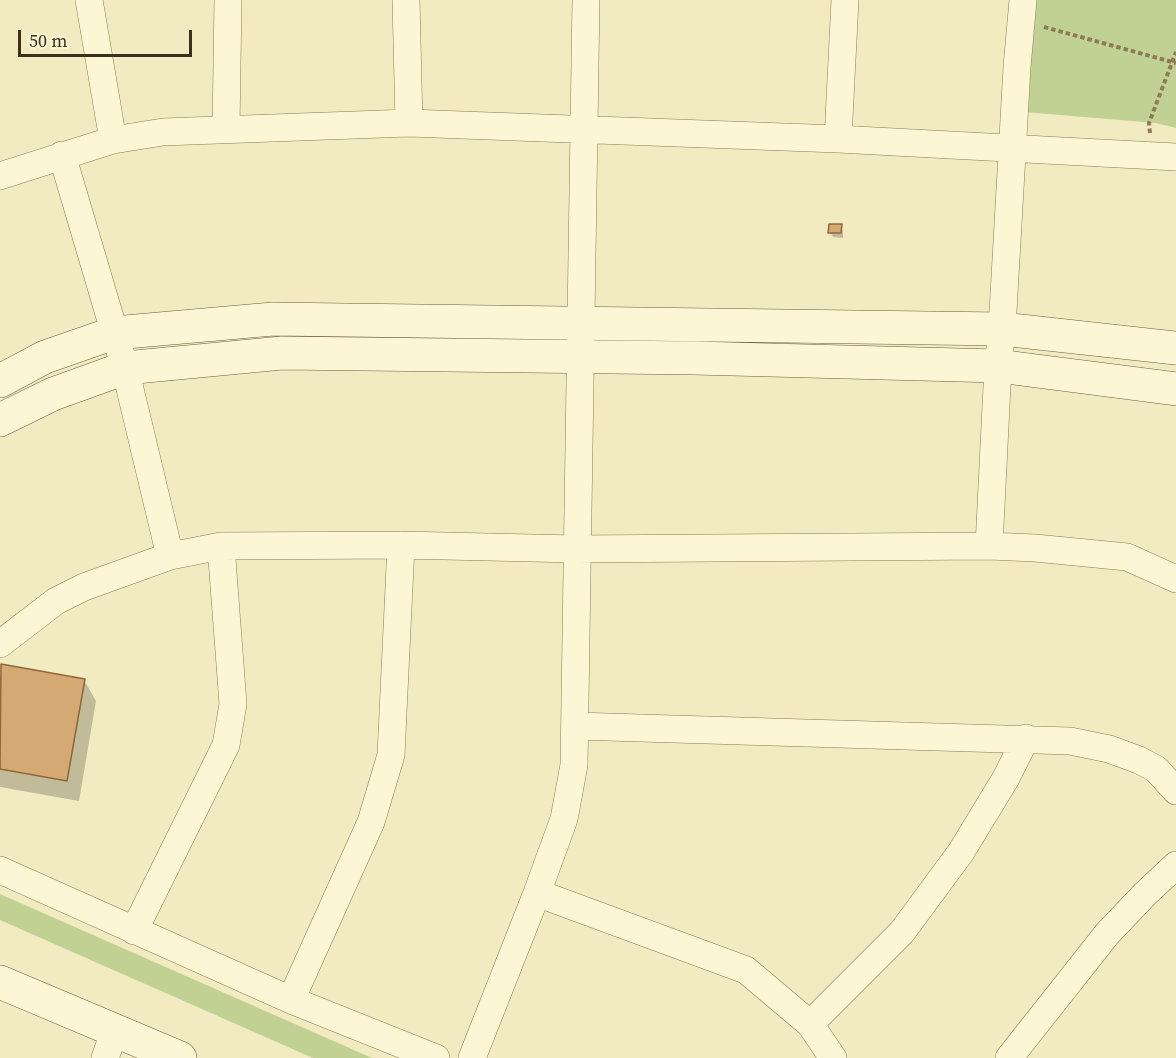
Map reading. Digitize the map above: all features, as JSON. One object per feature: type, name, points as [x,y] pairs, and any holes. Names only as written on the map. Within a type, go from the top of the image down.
[{"type":"main road","points":[[0,381],[45,357],[114,333],[273,320],[1002,329],[1176,348]]},
{"type":"main road","points":[[0,420],[53,394],[125,368],[282,353],[998,366],[1176,388]]},
{"type":"main road","points":[[0,982],[110,1044],[180,1058]]},
{"type":"street","points":[[89,0],[113,140]]},
{"type":"street","points":[[226,129],[228,0]]},
{"type":"street","points":[[406,0],[409,123]]},
{"type":"street","points":[[472,1058],[564,819],[574,765],[586,0]]},
{"type":"street","points":[[838,139],[845,0]]},
{"type":"street","points":[[989,546],[998,366],[1022,10]]},
{"type":"street","points":[[0,176],[113,140],[163,132],[409,123],[838,139],[1165,155]]},
{"type":"street","points":[[62,155],[125,368],[170,556]]},
{"type":"street","points":[[291,1000],[371,822],[391,755],[401,545]]},
{"type":"street","points":[[0,644],[56,601],[84,587],[170,556],[221,546],[401,545],[576,549],[989,546],[1127,557],[1176,579]]},
{"type":"street","points":[[135,931],[226,745],[233,704],[221,546]]},
{"type":"street","points":[[575,726],[1070,741],[1109,749],[1156,769],[1176,791]]},
{"type":"street","points":[[810,1024],[902,932],[961,852],[1006,778],[1026,738]]},
{"type":"street","points":[[1009,1058],[1107,934],[1145,894],[1176,866]]},
{"type":"street","points":[[0,870],[291,1000],[436,1058]]},
{"type":"street","points":[[537,893],[746,970],[810,1024],[833,1058]]},
{"type":"path","points":[[1022,10],[1174,62]]},
{"type":"path","points":[[1165,155],[1149,123],[1176,52]]},
{"type":"green space","points":[[1035,0],[1176,0],[1176,128],[1156,123],[1024,112]]},
{"type":"green space","points":[[0,894],[372,1058],[313,1058],[0,920]]},
{"type":"building","points":[[829,224],[842,224],[841,233],[828,233]]},
{"type":"building","points":[[1,664],[85,679],[67,781],[0,769]]}]
